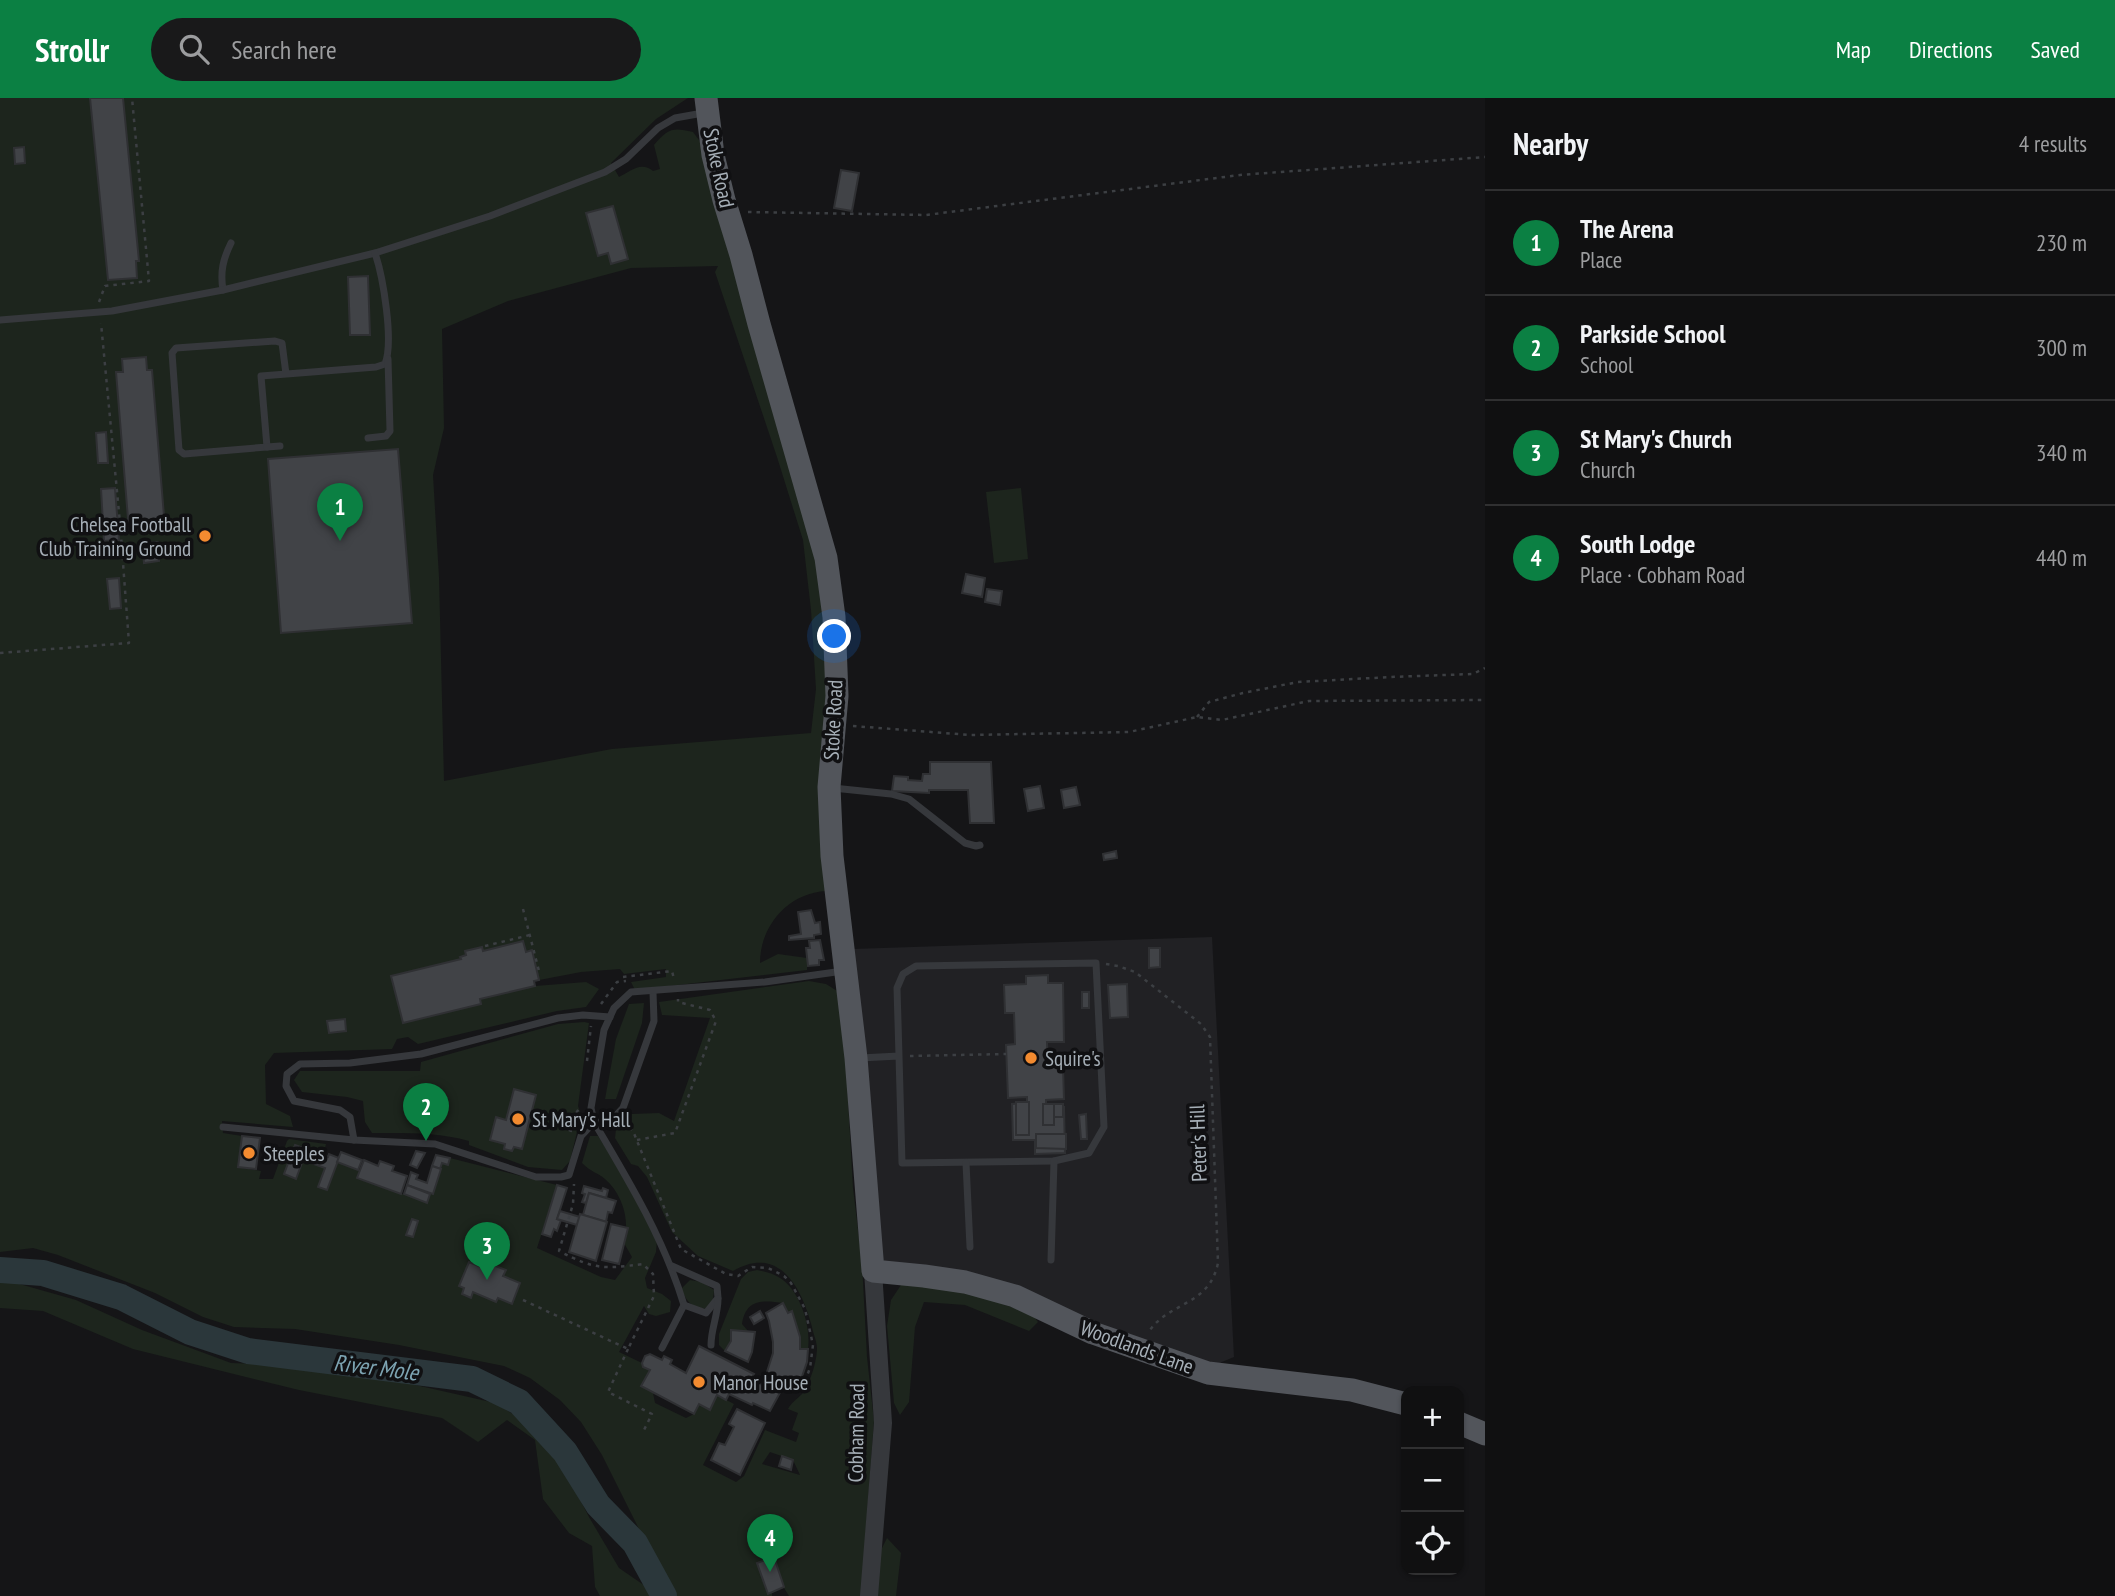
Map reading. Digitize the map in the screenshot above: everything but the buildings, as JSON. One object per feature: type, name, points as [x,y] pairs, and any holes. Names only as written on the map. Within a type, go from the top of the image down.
[{"type":"main road","name":"Stoke Road","points":[[707,105],[713,155],[727,211],[826,558],[834,617],[837,696],[829,787],[832,856],[856,1058],[873,1271]]},
{"type":"main road","name":"Woodlands Lane","points":[[873,1271],[965,1282],[1015,1296],[1093,1334],[1208,1373],[1352,1390],[1401,1403]]},
{"type":"main road","points":[[1464,1425],[1485,1434]]},
{"type":"street","name":"Cobham Road","points":[[869,1596],[883,1423],[873,1271]]},
{"type":"lane","points":[[0,320],[112,311],[284,277],[375,253],[490,216],[605,172],[626,159],[659,128],[675,118],[707,105]]},
{"type":"lane","points":[[223,290],[224,257],[231,243]]},
{"type":"lane","points":[[368,438],[386,436],[390,431],[385,302],[375,253]]},
{"type":"lane","points":[[280,446],[184,454],[179,450],[172,353],[176,348],[275,341],[282,343],[286,374]]},
{"type":"lane","points":[[267,447],[261,376],[376,367],[384,364],[388,355]]},
{"type":"lane","points":[[829,787],[891,794],[909,799],[965,843],[980,845]]},
{"type":"lane","points":[[1096,963],[1104,1127],[1088,1153],[1054,1161],[902,1163],[899,1056],[897,988],[903,974],[916,966],[1096,963]]},
{"type":"lane","points":[[662,1348],[684,1305],[671,1265],[636,1192],[594,1122],[591,1108],[604,1030],[614,1008],[631,992],[765,982],[846,971]]},
{"type":"lane","points":[[223,1127],[354,1140],[435,1144],[536,1177],[569,1175],[581,1136],[594,1122],[610,1122],[623,1108],[654,1021],[653,992]]},
{"type":"lane","points":[[354,1140],[351,1117],[340,1110],[294,1101],[286,1087],[287,1074],[300,1065],[351,1063],[421,1054],[558,1018],[583,1015],[610,1017]]},
{"type":"lane","points":[[856,1058],[899,1056]]},
{"type":"lane","points":[[1051,1260],[1054,1161]]},
{"type":"lane","points":[[966,1163],[970,1247]]},
{"type":"lane","points":[[671,1265],[716,1286],[718,1311],[711,1333],[711,1345]]},
{"type":"lane","points":[[684,1305],[706,1313],[718,1298]]},
{"type":"path","points":[[105,286],[149,281],[132,98]]},
{"type":"path","points":[[727,211],[926,215],[1240,175],[1485,157]]},
{"type":"path","points":[[0,653],[129,643],[101,323]]},
{"type":"path","points":[[1197,717],[1209,702],[1298,682],[1473,674],[1485,668]]},
{"type":"path","points":[[836,725],[970,735],[1129,732],[1197,717],[1222,720],[1309,701],[1485,700]]},
{"type":"path","points":[[523,909],[539,971]]},
{"type":"path","points":[[485,946],[530,935]]},
{"type":"path","name":"Peter's Hill","points":[[1096,963],[1118,965],[1135,972],[1201,1024],[1210,1037],[1218,1263],[1216,1274],[1201,1295],[1155,1321],[1136,1350]]},
{"type":"path","points":[[623,977],[672,971],[678,1002],[710,1010],[716,1021],[676,1133],[637,1140]]},
{"type":"path","points":[[899,1056],[1006,1054]]},
{"type":"path","points":[[581,1136],[566,1129],[581,1106],[591,1108]]},
{"type":"path","points":[[618,1115],[633,1130],[681,1249],[726,1275],[738,1276],[752,1268],[768,1269],[784,1276],[791,1283],[804,1309],[813,1345],[810,1368],[802,1389]]},
{"type":"path","points":[[569,1175],[573,1181],[573,1204],[559,1251],[584,1264],[605,1268],[643,1264],[653,1274],[654,1296],[608,1392],[652,1414],[642,1434]]},
{"type":"path","points":[[523,1300],[628,1349]]},
{"type":"shaded area","points":[[0,98],[688,98],[656,119],[611,163],[619,177],[640,167],[653,171],[660,169],[654,145],[671,131],[693,132],[702,144],[771,375],[830,621],[826,891],[800,898],[779,914],[765,936],[760,963],[778,954],[807,958],[807,970],[635,990],[631,982],[666,977],[666,969],[624,974],[620,969],[581,972],[539,980],[532,951],[526,952],[523,941],[483,951],[482,947],[465,951],[466,955],[461,959],[391,976],[403,1022],[481,1004],[480,999],[535,986],[586,982],[599,989],[586,1007],[557,1011],[418,1044],[408,1037],[397,1039],[392,1049],[274,1053],[265,1065],[266,1104],[290,1116],[293,1127],[222,1121],[223,1133],[242,1136],[238,1167],[261,1171],[259,1179],[273,1179],[289,1139],[326,1144],[323,1156],[295,1145],[284,1174],[296,1179],[303,1160],[325,1168],[318,1187],[327,1190],[337,1162],[360,1170],[358,1179],[427,1202],[430,1194],[433,1194],[442,1163],[448,1165],[450,1158],[557,1185],[537,1248],[601,1277],[615,1280],[632,1257],[624,1243],[626,1226],[621,1200],[605,1179],[582,1163],[590,1136],[598,1136],[657,1239],[656,1252],[645,1278],[647,1288],[671,1301],[670,1312],[656,1316],[649,1314],[644,1306],[619,1352],[650,1370],[641,1386],[653,1393],[655,1403],[686,1418],[694,1414],[699,1404],[710,1409],[717,1395],[734,1404],[703,1465],[736,1482],[744,1476],[765,1430],[796,1442],[799,1433],[792,1430],[798,1413],[788,1409],[808,1384],[817,1353],[808,1312],[795,1285],[776,1267],[763,1263],[749,1264],[733,1271],[698,1256],[672,1232],[647,1177],[638,1166],[631,1164],[615,1138],[616,1129],[628,1111],[632,1114],[659,1113],[674,1121],[710,1018],[662,1015],[659,1002],[809,981],[826,984],[842,994],[853,1188],[862,1263],[867,1357],[874,1421],[861,1596],[789,1596],[784,1588],[772,1592],[772,1596],[676,1596],[602,1455],[581,1422],[560,1400],[530,1378],[504,1366],[399,1345],[295,1329],[234,1327],[203,1317],[155,1293],[58,1255],[33,1248],[0,1252]],"holes":[[[718,266],[715,272],[803,540],[816,689],[811,733],[612,749],[444,781],[439,577],[433,475],[444,428],[442,329],[508,301],[631,268]],[[770,1452],[793,1460],[800,1475],[762,1464]]]},
{"type":"shaded area","points":[[1021,488],[1028,559],[994,563],[986,492]]},
{"type":"shaded area","points":[[1212,937],[1234,1357],[1212,1366],[879,1261],[853,949]]},
{"type":"shaded area","points":[[644,1003],[642,1023],[616,1099],[605,1099],[616,1039],[629,1004]]},
{"type":"shaded area","points":[[589,1023],[578,1106],[581,1115],[570,1161],[562,1170],[528,1167],[457,1138],[372,1133],[365,1122],[363,1101],[302,1092],[294,1080],[300,1071],[420,1071],[421,1062],[558,1024]]},
{"type":"shaded area","points":[[757,1270],[780,1278],[795,1294],[806,1321],[808,1349],[800,1349],[800,1337],[792,1311],[788,1313],[783,1303],[768,1302],[756,1303],[747,1310],[742,1324],[748,1331],[731,1330],[731,1341],[725,1351],[719,1345],[719,1334],[741,1279],[748,1272]]},
{"type":"shaded area","points":[[690,1280],[702,1282],[714,1290],[713,1300],[706,1309],[693,1305],[683,1294],[681,1289]]},
{"type":"shaded area","points":[[0,1283],[16,1283],[76,1300],[142,1330],[231,1363],[302,1366],[398,1381],[495,1403],[536,1428],[570,1480],[619,1568],[651,1590],[653,1596],[600,1596],[595,1587],[592,1546],[569,1533],[543,1499],[535,1440],[507,1420],[478,1442],[442,1418],[299,1390],[133,1349],[43,1311],[0,1308]]},
{"type":"shaded area","points":[[944,1284],[1032,1314],[1038,1322],[1029,1331],[965,1305],[924,1302],[915,1327],[909,1402],[900,1415],[894,1403],[887,1326],[891,1300],[901,1285]]},
{"type":"shaded area","points":[[887,1538],[901,1553],[896,1596],[876,1596],[881,1550]]},
{"type":"waterway","name":"River Mole","points":[[0,1270],[43,1273],[121,1297],[190,1332],[248,1351],[472,1379],[519,1402],[565,1452],[598,1505],[635,1543],[664,1596]]},
{"type":"place","name":"Chelsea Football Club Training Ground","points":[[205,536]]},
{"type":"place","name":"The Arena","points":[[340,541]]},
{"type":"place","name":"Squire's","points":[[1031,1058]]},
{"type":"place","name":"St Mary's Hall","points":[[518,1119]]},
{"type":"place","name":"Parkside School","points":[[426,1141]]},
{"type":"place","name":"Steeples","points":[[249,1153]]},
{"type":"place","name":"St Mary's Church","points":[[487,1280]]},
{"type":"place","name":"Manor House","points":[[699,1382]]},
{"type":"place","name":"South Lodge","points":[[770,1572]]}]
